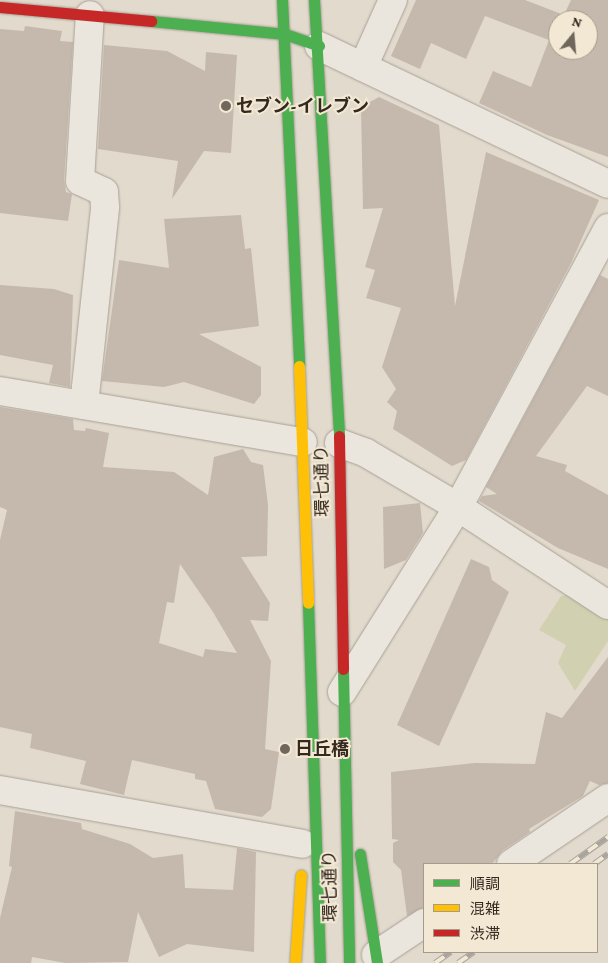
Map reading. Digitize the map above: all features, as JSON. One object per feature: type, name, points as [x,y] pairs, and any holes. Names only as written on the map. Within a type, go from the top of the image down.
[{"type":"main road","name":"環七通り","points":[[282,0],[286,34],[303,442],[312,784],[320,963]]},
{"type":"main road","name":"環七通り","points":[[314,0],[319,46],[339,443],[342,692],[349,963]]},
{"type":"main road","points":[[0,7],[286,34],[319,46]]},
{"type":"main road","points":[[295,963],[302,854],[312,784]]},
{"type":"main road","points":[[345,784],[377,959]]},
{"type":"street","points":[[362,67],[393,0]]},
{"type":"street","points":[[84,406],[105,207],[104,192],[80,181],[90,15]]},
{"type":"street","points":[[319,46],[608,184]]},
{"type":"street","points":[[342,692],[458,507],[608,228]]},
{"type":"street","points":[[0,391],[303,442]]},
{"type":"street","points":[[339,443],[366,453],[458,507],[608,605]]},
{"type":"street","points":[[0,790],[302,854]]},
{"type":"street","points":[[512,863],[608,798]]},
{"type":"street","points":[[377,959],[423,924]]},
{"type":"green space","points":[[574,593],[608,613],[608,641],[575,691],[558,663],[566,645],[539,630],[561,596]]},
{"type":"building","points":[[416,0],[525,0],[551,10],[548,10],[548,40],[485,16],[466,59],[431,43],[420,69],[391,56]]},
{"type":"building","points":[[571,0],[608,0],[608,157],[547,135],[479,103],[493,71],[531,87],[548,43],[548,60],[598,60],[598,10],[566,10]]},
{"type":"building","points":[[25,26],[62,31],[60,41],[73,42],[64,180],[66,192],[72,194],[68,221],[0,213],[0,29],[24,31]]},
{"type":"building","points":[[104,45],[167,51],[205,71],[206,52],[237,55],[231,153],[204,151],[172,199],[178,161],[98,149]]},
{"type":"building","points":[[379,97],[439,125],[455,306],[486,152],[599,200],[571,263],[466,460],[452,466],[393,429],[397,411],[387,402],[396,389],[382,367],[401,308],[366,298],[375,270],[365,267],[383,208],[363,209],[361,107]]},
{"type":"building","points":[[241,215],[245,249],[251,248],[259,326],[199,334],[261,367],[261,395],[254,404],[184,382],[164,387],[102,381],[119,260],[169,268],[164,219]]},
{"type":"building","points":[[600,275],[608,279],[608,396],[587,386],[536,456],[567,465],[565,471],[608,495],[608,569],[558,548],[479,501],[482,496],[497,494],[486,487]]},
{"type":"building","points":[[0,285],[54,289],[73,295],[70,387],[49,383],[53,365],[0,355]]},
{"type":"building","points":[[0,407],[73,419],[74,430],[85,431],[86,428],[109,433],[103,467],[174,472],[208,495],[214,457],[243,449],[251,462],[263,465],[268,505],[267,556],[241,557],[270,603],[268,621],[250,620],[271,661],[265,749],[279,752],[271,809],[262,817],[215,809],[206,781],[195,779],[195,774],[132,760],[124,795],[80,784],[86,761],[30,748],[32,734],[0,727],[0,540],[7,510],[0,507]],"holes":[[[180,564],[213,612],[237,653],[205,649],[203,657],[159,643],[167,602],[174,603]]]},
{"type":"building","points":[[420,503],[423,533],[406,560],[384,569],[383,507]]},
{"type":"building","points":[[471,559],[489,567],[492,580],[509,592],[439,746],[397,725]]},
{"type":"building","points":[[608,657],[608,783],[599,785],[590,781],[583,796],[529,829],[530,832],[502,851],[493,863],[423,863],[423,908],[407,916],[401,870],[393,862],[393,843],[399,840],[392,839],[391,772],[475,763],[535,764],[546,712],[562,718]]},
{"type":"building","points":[[15,811],[81,823],[82,829],[130,844],[153,858],[183,854],[185,888],[233,890],[237,848],[256,852],[254,952],[187,944],[159,957],[138,912],[128,962],[65,963],[32,957],[31,963],[0,963],[0,918],[12,867],[9,866]]},
{"type":"railway","points":[[571,863],[608,837]]},
{"type":"railway","points":[[595,863],[608,854]]},
{"type":"railway","points":[[435,963],[450,953]]},
{"type":"railway","points":[[458,963],[473,953]]},
{"type":"traffic: fast","points":[[282,0],[299,366]]},
{"type":"traffic: fast","points":[[314,0],[339,436]]},
{"type":"traffic: fast","points":[[151,21],[285,34],[319,46]]},
{"type":"traffic: fast","points":[[308,603],[320,963]]},
{"type":"traffic: fast","points":[[343,669],[349,963]]},
{"type":"traffic: fast","points":[[360,854],[377,963]]},
{"type":"traffic: slow","points":[[299,366],[308,603]]},
{"type":"traffic: slow","points":[[295,963],[301,875]]},
{"type":"traffic: jam","points":[[0,7],[151,21]]},
{"type":"traffic: jam","points":[[339,436],[343,669]]},
{"type":"place","name":"セブン-イレブン","points":[[226,106]]},
{"type":"place","name":"日丘橋","points":[[285,749]]}]
